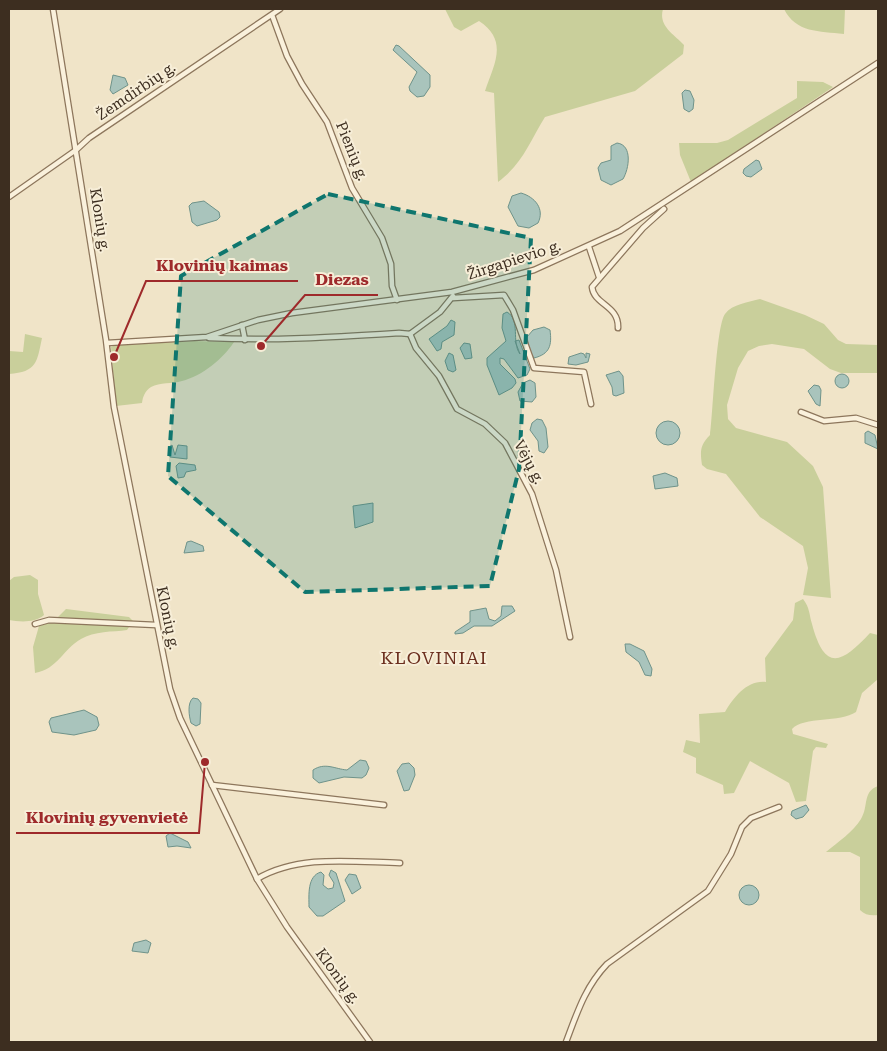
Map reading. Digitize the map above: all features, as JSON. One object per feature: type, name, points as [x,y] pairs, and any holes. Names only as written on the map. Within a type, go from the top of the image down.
[{"type":"street","name":"Klonių g.","points":[[54,9],[107,343],[114,408],[170,689],[180,718],[257,879],[287,927],[370,1042]]},
{"type":"street","name":"Žemdirbių g.","points":[[9,197],[76,150],[89,138],[280,9]]},
{"type":"street","name":"Pienių g.","points":[[272,15],[287,56],[302,84],[327,122],[352,188],[382,238],[391,264],[392,286],[397,300]]},
{"type":"street","name":"Žirgapievio g.","points":[[107,343],[207,338],[242,325],[320,308],[453,295],[517,275],[589,247],[637,221],[878,63]]},
{"type":"street","points":[[618,328],[618,319],[615,313],[592,290],[594,282],[664,209]]},
{"type":"street","points":[[589,247],[599,277]]},
{"type":"street","points":[[207,338],[245,340],[410,334],[440,312],[453,295],[504,295],[513,310],[534,368],[584,372],[591,404]]},
{"type":"street","points":[[242,325],[245,340]]},
{"type":"street","name":"Vėjų g.","points":[[410,334],[416,348],[439,376],[457,409],[485,424],[505,443],[532,494],[556,570],[570,637]]},
{"type":"street","points":[[801,412],[824,421],[856,418],[878,425]]},
{"type":"street","points":[[35,624],[49,620],[156,625]]},
{"type":"street","points":[[212,785],[384,805]]},
{"type":"street","points":[[566,1042],[583,997],[596,975],[607,964],[708,891],[730,854],[742,827],[751,818],[778,807]]},
{"type":"street","points":[[257,879],[271,871],[302,864],[400,863]]},
{"type":"highlighted area","points":[[328,194],[531,238],[519,469],[490,586],[305,592],[168,476],[181,276]]},
{"type":"green space","points":[[445,9],[663,9],[662,15],[665,25],[684,45],[683,54],[635,91],[545,117],[520,160],[498,182],[494,93],[485,91],[497,53],[494,37],[479,21],[461,31],[454,27]]},
{"type":"green space","points":[[784,9],[845,9],[844,34],[802,27],[789,17]]},
{"type":"green space","points":[[797,81],[823,82],[833,87],[691,182],[680,155],[679,143],[717,143],[728,140],[797,98]]},
{"type":"green space","points":[[760,299],[824,324],[838,340],[846,344],[878,345],[878,373],[841,373],[830,369],[804,349],[772,344],[759,346],[748,351],[738,368],[727,405],[728,419],[736,428],[787,442],[813,466],[823,487],[831,598],[803,595],[808,568],[803,546],[760,517],[726,474],[707,469],[702,465],[702,448],[710,435],[717,352],[722,322],[725,314],[732,308]]},
{"type":"green space","points":[[25,334],[42,338],[37,359],[25,371],[9,374],[9,351],[23,352]]},
{"type":"green space","points":[[194,341],[234,342],[218,360],[190,379],[158,384],[147,390],[142,403],[116,406],[111,347],[116,345]]},
{"type":"green space","points":[[30,575],[38,580],[38,594],[44,615],[32,621],[9,620],[9,581],[14,577]]},
{"type":"green space","points":[[803,599],[808,608],[817,640],[829,656],[835,658],[843,656],[870,633],[878,635],[878,679],[862,693],[856,712],[841,717],[805,722],[792,729],[793,734],[828,744],[826,748],[816,747],[813,751],[806,801],[796,802],[789,783],[750,761],[734,793],[724,794],[723,785],[696,773],[696,758],[683,752],[686,740],[700,743],[699,714],[725,712],[737,695],[747,687],[759,682],[766,682],[765,658],[793,620],[795,603]]},
{"type":"green space","points":[[66,609],[129,617],[133,621],[127,630],[86,636],[69,648],[55,663],[43,671],[35,673],[33,647],[39,626],[54,621]]},
{"type":"green space","points":[[878,786],[878,915],[873,915],[866,914],[860,910],[860,857],[850,852],[826,852],[858,824],[870,792]]},
{"type":"water","points":[[396,45],[430,75],[430,87],[424,96],[417,97],[410,91],[409,87],[417,72],[393,50]]},
{"type":"water","points":[[113,75],[125,78],[128,85],[113,94],[110,90]]},
{"type":"water","points":[[685,90],[690,91],[694,100],[693,109],[689,112],[684,109],[682,93]]},
{"type":"water","points":[[617,143],[626,148],[628,164],[623,179],[611,185],[601,180],[598,168],[601,163],[611,160],[611,146]]},
{"type":"water","points":[[756,160],[759,161],[762,169],[751,177],[746,176],[743,173],[744,169]]},
{"type":"water","points":[[521,193],[531,197],[539,208],[540,218],[538,223],[529,228],[518,226],[508,207],[512,196]]},
{"type":"water","points":[[204,201],[219,212],[220,217],[217,220],[197,226],[192,222],[189,206],[192,203]]},
{"type":"water","points":[[507,312],[514,320],[516,341],[519,340],[530,369],[527,375],[518,378],[504,359],[500,358],[500,364],[515,379],[516,383],[512,388],[499,395],[487,365],[487,358],[506,341],[502,328],[503,314]]},
{"type":"water","points":[[451,320],[455,322],[454,335],[442,342],[441,349],[437,351],[429,339],[447,326]]},
{"type":"water","points":[[544,327],[550,330],[551,340],[549,348],[544,354],[534,358],[530,353],[527,337],[533,330]]},
{"type":"water","points":[[464,343],[470,344],[472,358],[465,359],[460,348]]},
{"type":"water","points":[[449,353],[453,355],[456,370],[453,372],[448,370],[445,361]]},
{"type":"water","points":[[581,353],[586,358],[586,353],[590,354],[588,362],[576,365],[568,364],[569,357]]},
{"type":"water","points":[[619,371],[623,376],[624,393],[616,396],[613,395],[612,387],[606,375]]},
{"type":"water","points":[[839,374],[845,374],[849,381],[845,388],[839,388],[835,384],[835,378]]},
{"type":"water","points":[[530,380],[535,383],[536,397],[532,402],[520,401],[518,392],[523,383]]},
{"type":"water","points":[[814,385],[819,386],[821,390],[820,406],[816,404],[808,391]]},
{"type":"water","points":[[537,419],[542,420],[546,428],[548,447],[544,453],[539,451],[538,441],[530,430],[532,423]]},
{"type":"water","points":[[668,421],[673,422],[679,428],[679,438],[673,444],[668,445],[663,444],[657,438],[656,433],[657,428],[663,422]]},
{"type":"water","points":[[868,431],[875,435],[878,449],[865,443],[865,433]]},
{"type":"water","points":[[172,445],[175,455],[178,445],[187,446],[187,459],[170,457],[169,447]]},
{"type":"water","points":[[179,463],[195,465],[196,470],[186,472],[184,477],[178,478],[176,466]]},
{"type":"water","points":[[665,473],[677,478],[678,486],[655,489],[653,476]]},
{"type":"water","points":[[373,503],[373,522],[355,528],[353,506]]},
{"type":"water","points":[[191,541],[203,546],[204,551],[184,553],[187,542]]},
{"type":"water","points":[[502,606],[512,606],[515,611],[492,626],[474,626],[463,633],[455,634],[455,632],[470,622],[470,611],[486,608],[489,619],[495,621],[501,616]]},
{"type":"water","points":[[625,644],[630,644],[644,651],[652,669],[651,676],[645,675],[639,662],[626,652]]},
{"type":"water","points":[[193,698],[198,699],[201,703],[200,724],[196,726],[191,723],[189,713],[189,706]]},
{"type":"water","points":[[84,710],[97,717],[99,725],[96,730],[74,735],[52,732],[49,722],[51,718]]},
{"type":"water","points":[[360,760],[366,761],[369,768],[366,775],[362,778],[344,777],[319,783],[313,778],[313,770],[322,766],[347,770]]},
{"type":"water","points":[[409,763],[414,768],[415,775],[409,790],[404,791],[397,771],[402,764]]},
{"type":"water","points":[[806,805],[809,810],[803,817],[796,819],[791,815],[792,811]]},
{"type":"water","points":[[170,833],[188,842],[191,848],[168,847],[166,836]]},
{"type":"water","points":[[331,870],[336,873],[345,901],[323,916],[317,916],[309,907],[311,882],[316,874],[321,872],[324,875],[323,885],[328,889],[333,888],[334,883],[329,875]]},
{"type":"water","points":[[349,874],[356,875],[361,888],[352,894],[345,880]]},
{"type":"water","points":[[749,885],[756,888],[759,895],[756,902],[749,905],[742,902],[739,895],[742,888]]},
{"type":"water","points":[[146,940],[151,943],[148,953],[132,951],[134,943]]},
{"type":"place","name":"Diezas","points":[[261,346]]},
{"type":"place","name":"Klovinių kaimas","points":[[114,357]]},
{"type":"place","name":"Klovinių gyvenvietė","points":[[205,762]]},
{"type":"district","name":"KLOVINIAI","points":[[434,657]]}]
